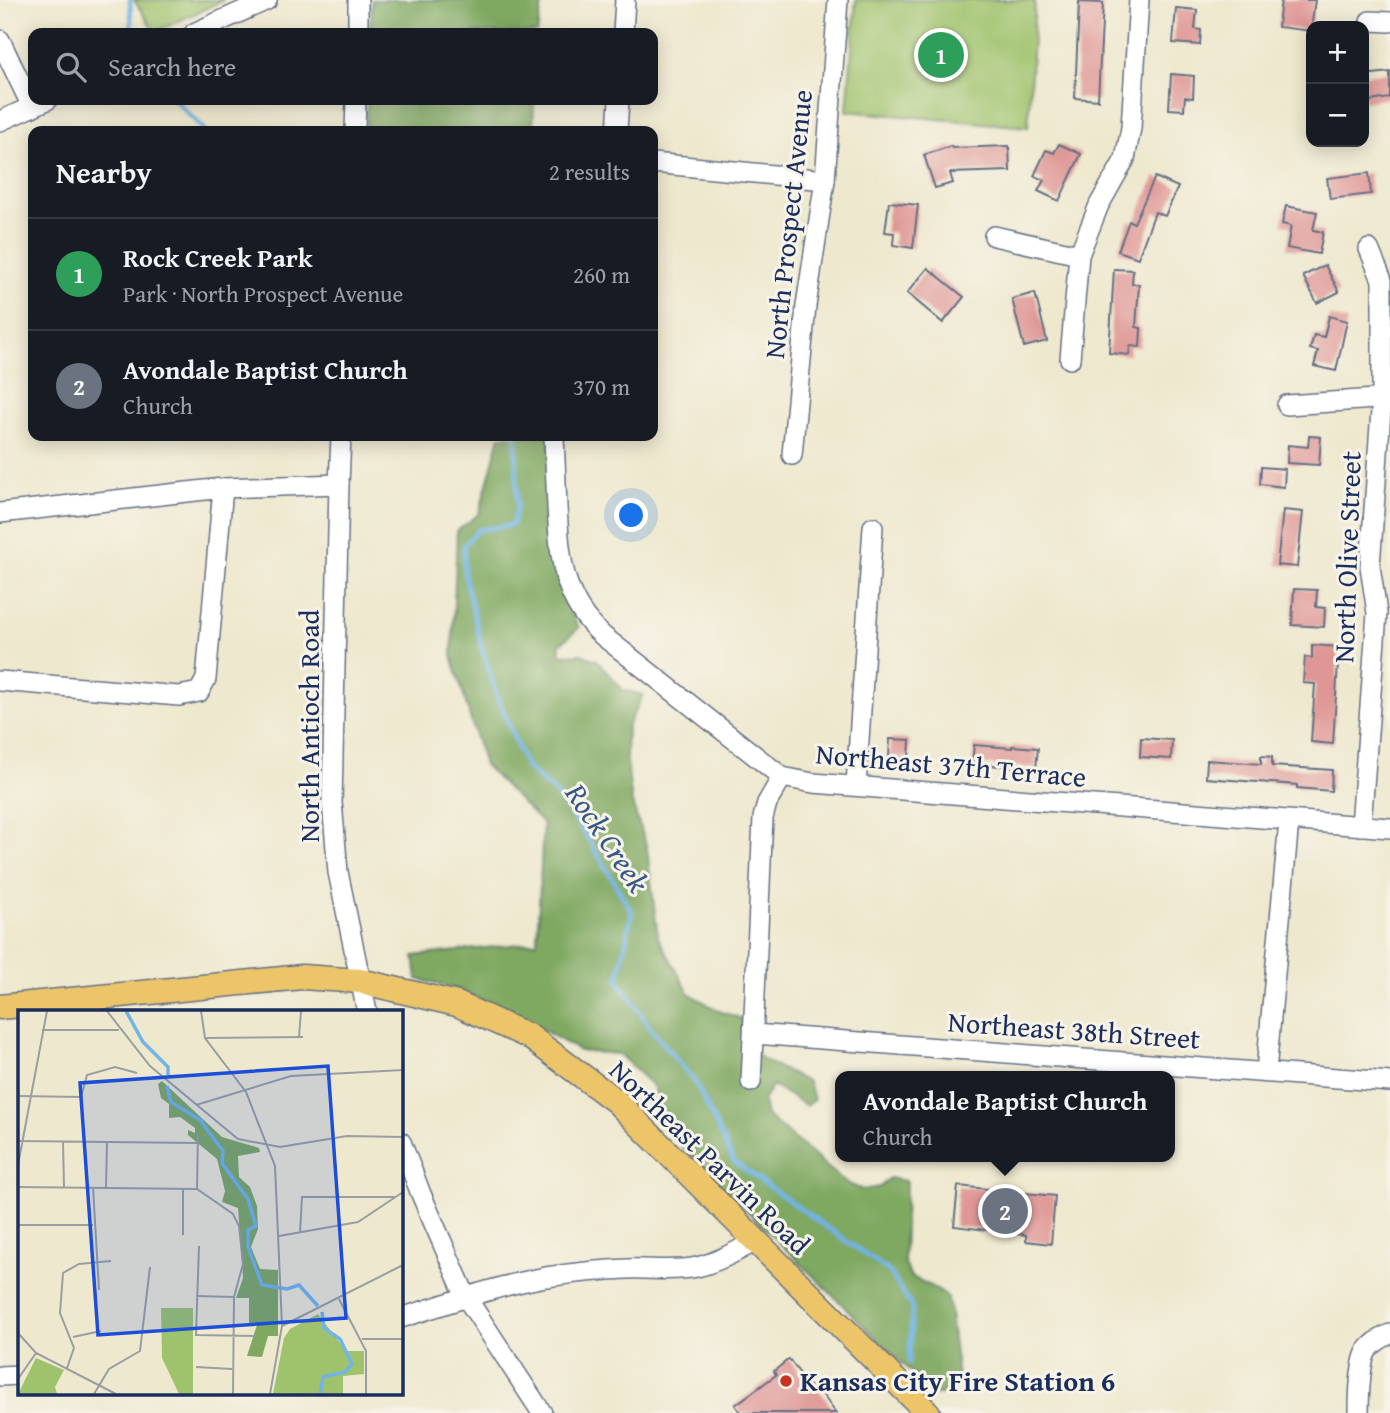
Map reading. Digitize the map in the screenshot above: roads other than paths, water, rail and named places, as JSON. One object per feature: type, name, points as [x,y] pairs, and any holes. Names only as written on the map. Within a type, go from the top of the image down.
[{"type":"main road","name":"Northeast Parvin Road","points":[[0,1007],[302,977],[360,981],[457,1004],[530,1037],[617,1102],[928,1413]]},
{"type":"street","points":[[205,28],[267,0]]},
{"type":"street","points":[[358,28],[359,0]]},
{"type":"street","points":[[623,28],[625,0]]},
{"type":"street","name":"North Prospect Avenue","points":[[792,454],[806,306],[825,180],[838,0]]},
{"type":"street","points":[[1070,359],[1079,255],[1099,205],[1125,159],[1131,128],[1139,0]]},
{"type":"street","points":[[1370,21],[1390,22]]},
{"type":"street","points":[[0,40],[28,84]]},
{"type":"street","points":[[0,121],[36,105]]},
{"type":"street","points":[[355,126],[356,105]]},
{"type":"street","points":[[617,126],[619,105]]},
{"type":"street","points":[[658,163],[825,180]]},
{"type":"street","points":[[994,236],[1079,255]]},
{"type":"street","name":"North Olive Street","points":[[1361,826],[1383,614],[1370,566],[1386,398],[1382,280],[1369,249]]},
{"type":"street","points":[[1287,405],[1386,398]]},
{"type":"street","name":"North Antioch Road","points":[[341,441],[332,803],[338,872],[367,1010]]},
{"type":"street","name":"Northeast 37th Terrace","points":[[554,441],[559,552],[568,587],[578,610],[603,636],[782,777],[813,783],[1390,828]]},
{"type":"street","points":[[0,513],[223,488],[338,484]]},
{"type":"street","points":[[0,681],[179,696],[199,692],[206,679],[223,488]]},
{"type":"street","points":[[856,786],[873,527]]},
{"type":"street","points":[[751,1082],[763,818],[767,803],[782,777]]},
{"type":"street","points":[[1266,1072],[1289,821]]},
{"type":"street","name":"Northeast 38th Street","points":[[754,1034],[1390,1082]]},
{"type":"street","points":[[402,1145],[466,1297],[542,1413]]},
{"type":"street","points":[[402,1318],[496,1288],[546,1277],[627,1269],[698,1267],[718,1261],[756,1241]]},
{"type":"street","points":[[1359,1413],[1366,1352],[1387,1335]]},
{"type":"street","points":[[0,1376],[18,1375]]},
{"type":"waterway","name":"Rock Creek","points":[[130,0],[132,28]]},
{"type":"waterway","name":"Rock Creek","points":[[180,105],[200,126]]},
{"type":"waterway","name":"Rock Creek","points":[[516,441],[517,509],[512,525],[478,530],[464,545],[464,573],[481,645],[498,699],[526,767],[555,793],[586,835],[632,912],[618,980],[651,1029],[695,1082],[734,1162],[890,1272],[912,1308],[909,1362]]},
{"type":"place","name":"Rock Creek Park","points":[[941,55]]},
{"type":"place","name":"Avondale Baptist Church","points":[[1005,1211]]},
{"type":"place","name":"Kansas City Fire Station 6","points":[[786,1381]]}]
